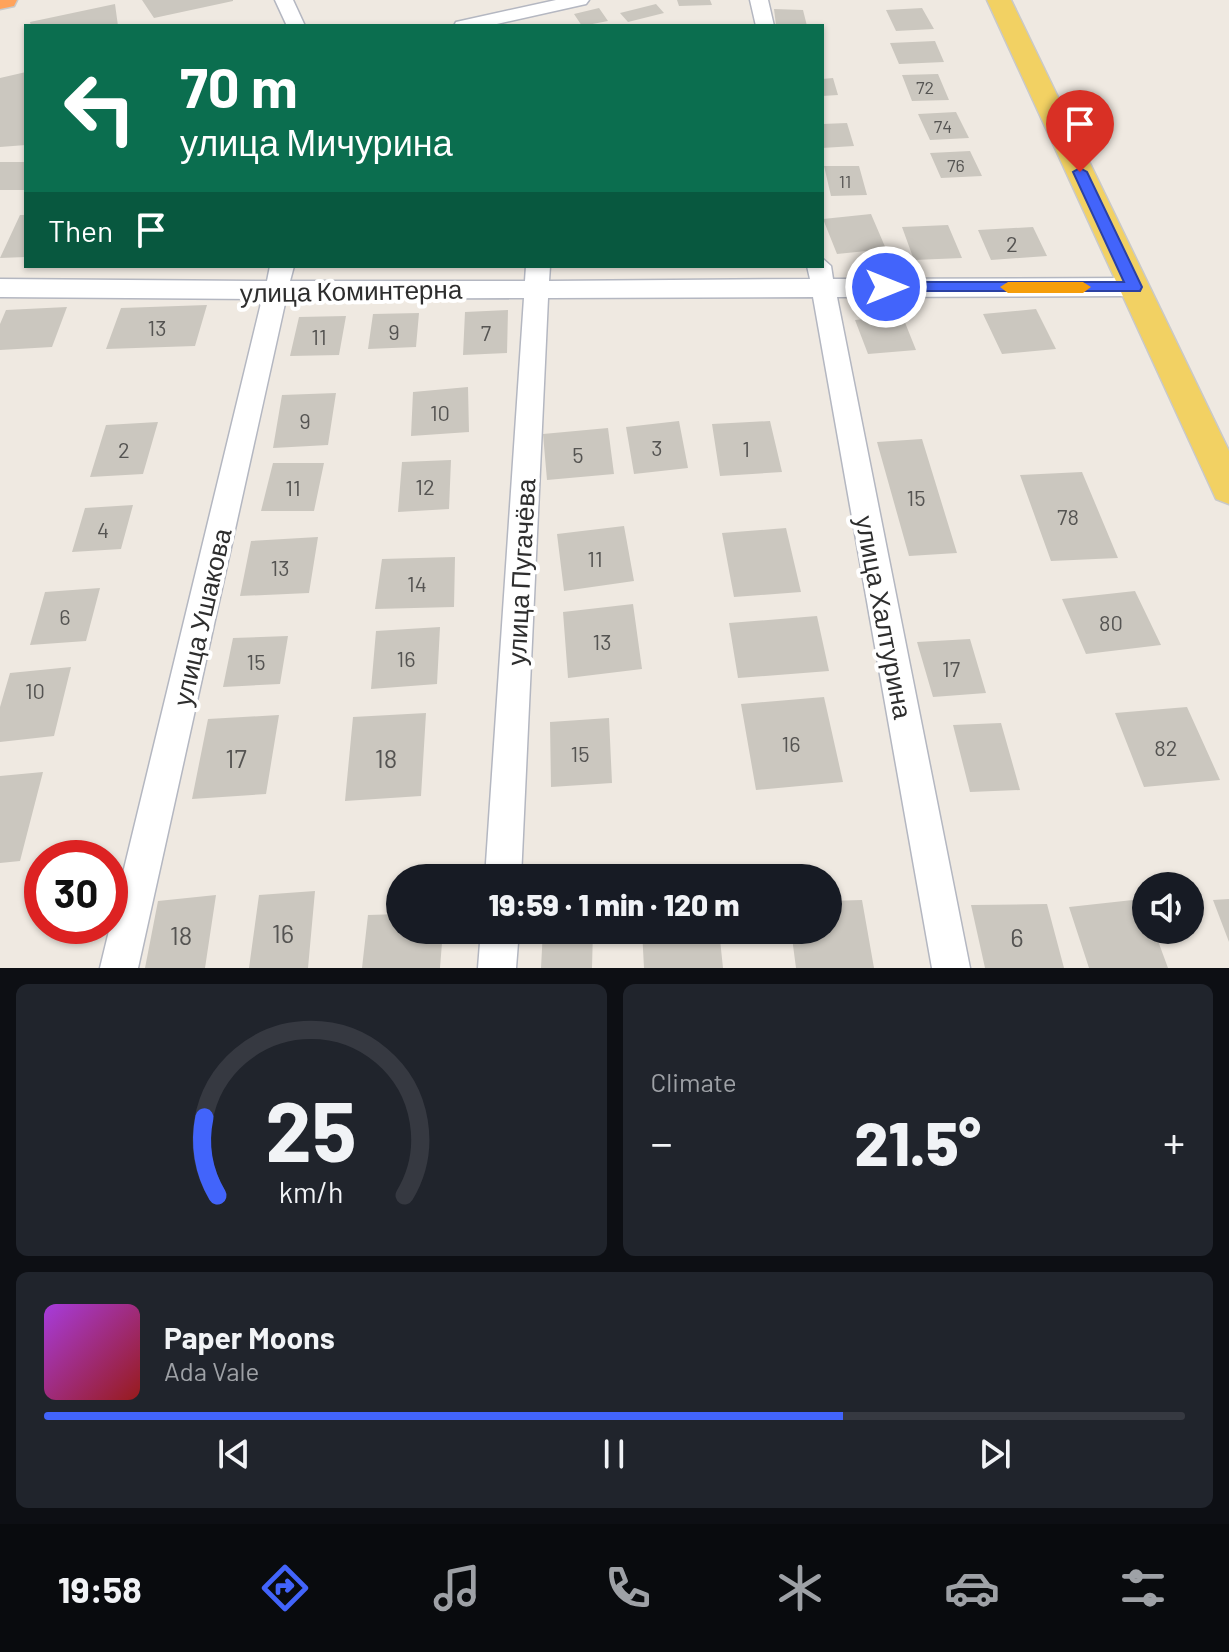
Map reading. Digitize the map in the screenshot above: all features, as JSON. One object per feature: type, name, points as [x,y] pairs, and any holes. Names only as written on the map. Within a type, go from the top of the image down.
[{"type":"main road","points":[[999,0],[1229,488]]},
{"type":"street","points":[[284,0],[295,24]]},
{"type":"street","points":[[472,24],[580,0]]},
{"type":"street","points":[[759,0],[765,24]]},
{"type":"street","points":[[554,24],[555,6]]},
{"type":"street","name":"улица Коминтерна","points":[[0,288],[280,279],[538,277],[822,277],[1134,287]]},
{"type":"street","name":"улица Пугачёва","points":[[504,864],[538,277]]},
{"type":"street","name":"улица Халтурина","points":[[822,277],[951,968]]},
{"type":"street","name":"улица Ушакова","points":[[119,968],[280,279]]},
{"type":"street","points":[[497,968],[499,944]]},
{"type":"building","points":[[142,0],[233,0],[233,1],[154,18]]},
{"type":"building","points":[[677,0],[710,0],[712,5],[679,6]]},
{"type":"building","points":[[115,4],[118,24],[30,24]]},
{"type":"building","points":[[656,4],[664,13],[628,22],[620,13]]},
{"type":"building","points":[[599,8],[608,21],[581,24],[574,14]]},
{"type":"building","points":[[922,8],[934,29],[896,31],[886,10]]},
{"type":"building","points":[[774,9],[803,10],[806,24],[776,24]]},
{"type":"building","points":[[935,41],[944,62],[899,64],[890,43]]},
{"type":"building","points":[[24,72],[24,145],[0,147],[0,78]]},
{"type":"building","points":[[938,74],[949,100],[912,101],[902,75]]},
{"type":"building","points":[[833,78],[838,95],[824,96],[824,79]]},
{"type":"building","points":[[956,112],[969,138],[930,140],[918,114]]},
{"type":"building","points":[[847,123],[854,146],[824,148],[824,124]]},
{"type":"building","points":[[970,151],[982,176],[941,178],[930,153]]},
{"type":"building","points":[[0,162],[24,162],[24,190],[0,190]]},
{"type":"building","points":[[824,166],[859,166],[867,195],[831,196]]},
{"type":"building","points":[[871,214],[886,249],[837,254],[824,219]]},
{"type":"building","points":[[20,215],[24,215],[24,257],[0,258]]},
{"type":"building","points":[[948,225],[962,258],[914,260],[902,227]]},
{"type":"building","points":[[1033,227],[1047,256],[991,260],[978,230]]},
{"type":"building","points":[[207,305],[195,346],[106,349],[121,308]]},
{"type":"building","points":[[67,307],[52,347],[0,350],[0,324],[6,310]]},
{"type":"building","points":[[1036,309],[1056,349],[1002,354],[983,314]]},
{"type":"building","points":[[508,310],[507,353],[463,355],[465,312]]},
{"type":"building","points":[[419,313],[416,347],[368,349],[373,314]]},
{"type":"building","points":[[902,315],[916,350],[868,354],[855,320]]},
{"type":"building","points":[[346,316],[339,355],[290,356],[299,317]]},
{"type":"building","points":[[468,387],[469,432],[411,436],[413,392]]},
{"type":"building","points":[[336,393],[328,445],[273,448],[282,395]]},
{"type":"building","points":[[679,421],[688,468],[634,474],[626,427]]},
{"type":"building","points":[[770,421],[782,472],[720,476],[712,424]]},
{"type":"building","points":[[158,422],[143,474],[90,477],[106,425]]},
{"type":"building","points":[[608,428],[614,474],[547,480],[543,434]]},
{"type":"building","points":[[922,439],[957,553],[909,556],[877,442]]},
{"type":"building","points":[[451,460],[449,509],[398,512],[402,462]]},
{"type":"building","points":[[273,463],[324,463],[314,511],[261,511]]},
{"type":"building","points":[[1082,472],[1118,558],[1051,561],[1020,475]]},
{"type":"building","points":[[133,505],[121,549],[72,552],[85,508]]},
{"type":"building","points":[[624,526],[634,581],[564,591],[557,534]]},
{"type":"building","points":[[786,528],[801,592],[734,597],[722,533]]},
{"type":"building","points":[[318,537],[309,593],[240,596],[251,541]]},
{"type":"building","points":[[455,557],[454,607],[375,609],[382,559]]},
{"type":"building","points":[[100,588],[86,641],[30,645],[45,592]]},
{"type":"building","points":[[1135,591],[1161,645],[1086,654],[1062,599]]},
{"type":"building","points":[[633,604],[642,669],[568,678],[563,612]]},
{"type":"building","points":[[817,616],[829,671],[738,678],[729,623]]},
{"type":"building","points":[[440,627],[437,684],[371,689],[376,631]]},
{"type":"building","points":[[288,636],[280,684],[223,687],[233,638]]},
{"type":"building","points":[[970,639],[986,693],[933,697],[917,642]]},
{"type":"building","points":[[71,667],[54,736],[0,742],[0,707],[10,673]]},
{"type":"building","points":[[824,697],[843,782],[756,790],[741,704]]},
{"type":"building","points":[[1187,707],[1220,780],[1144,787],[1115,713]]},
{"type":"building","points":[[426,713],[421,796],[345,801],[353,717]]},
{"type":"building","points":[[279,715],[266,794],[192,799],[208,719]]},
{"type":"building","points":[[609,718],[612,783],[551,787],[550,722]]},
{"type":"building","points":[[1001,723],[1020,790],[970,792],[953,725]]},
{"type":"building","points":[[43,772],[20,861],[0,863],[0,776]]},
{"type":"building","points":[[315,891],[308,968],[249,968],[259,895]]},
{"type":"building","points":[[216,895],[205,968],[145,968],[158,901]]},
{"type":"building","points":[[1229,899],[1229,942],[1213,900]]},
{"type":"building","points":[[862,900],[874,968],[796,968],[793,944],[842,944],[842,901]]},
{"type":"building","points":[[1132,900],[1132,944],[1159,944],[1168,968],[1089,968],[1069,907]]},
{"type":"building","points":[[1047,904],[1064,968],[985,968],[971,905]]},
{"type":"building","points":[[386,914],[386,944],[442,944],[440,968],[362,968],[368,915]]},
{"type":"building","points":[[542,944],[593,944],[592,968],[541,968]]},
{"type":"building","points":[[643,944],[720,944],[723,968],[644,968]]},
{"type":"slow traffic","points":[[1008,287],[1083,287]]},
{"type":"route","points":[[886,287],[1134,287],[1080,172]]}]
